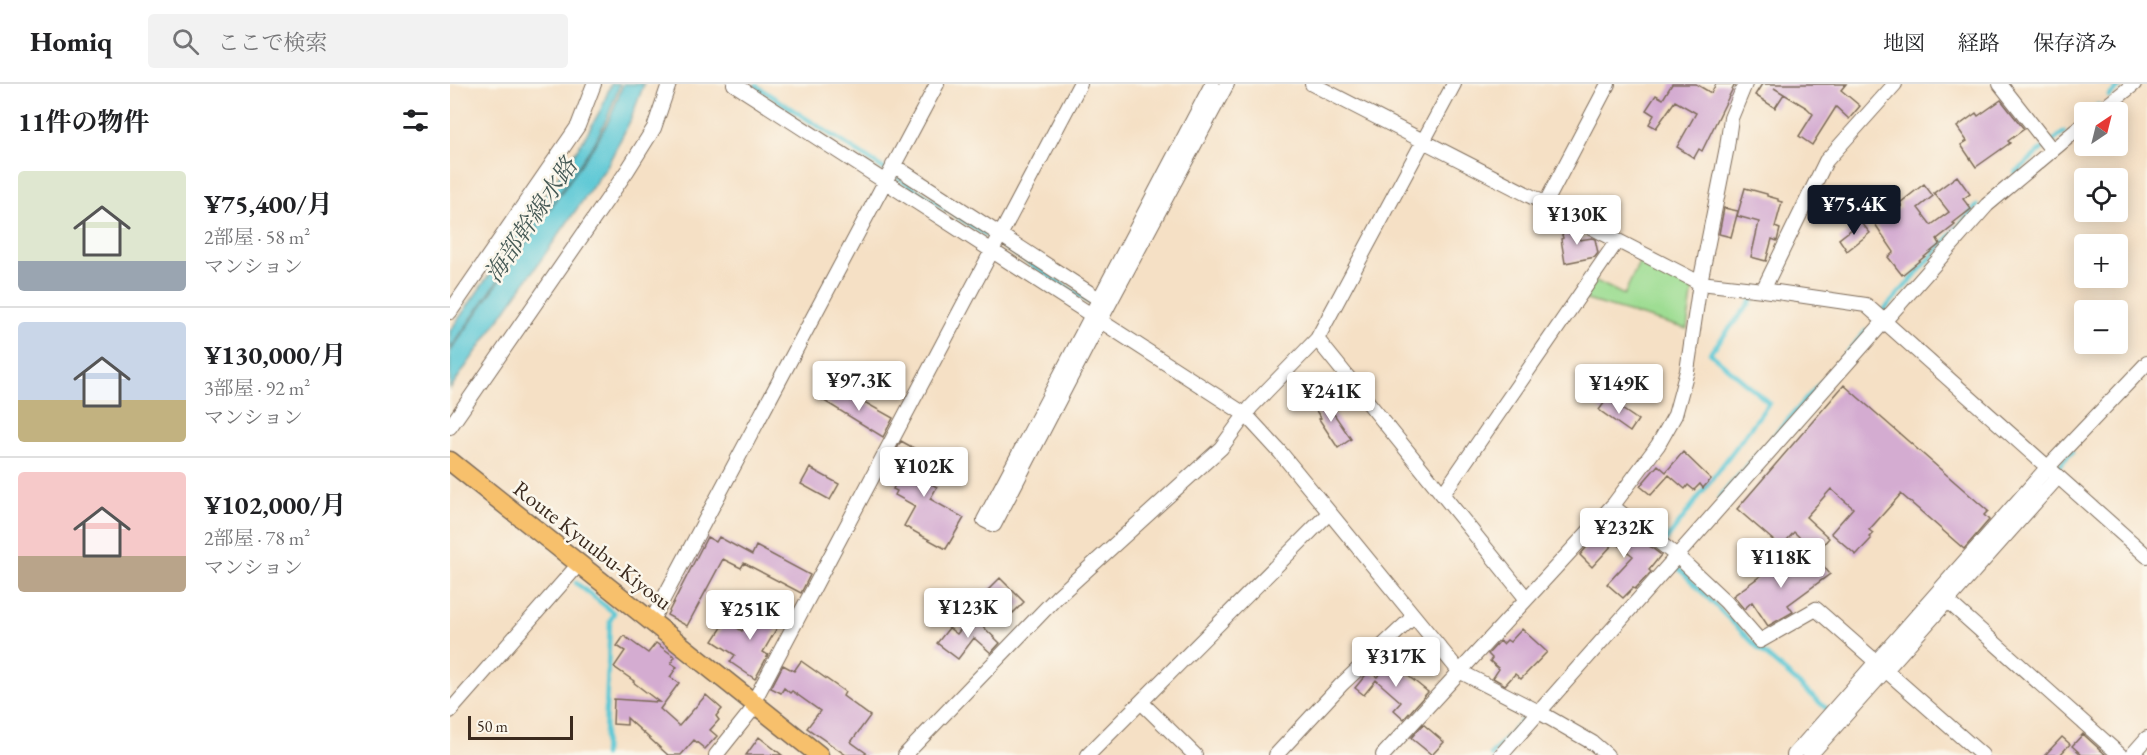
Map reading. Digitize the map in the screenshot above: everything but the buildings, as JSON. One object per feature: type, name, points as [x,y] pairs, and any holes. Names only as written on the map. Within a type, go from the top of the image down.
[{"type":"main road","name":"Route Kyuubu-Kiyosu","points":[[450,461],[819,755]]},
{"type":"street","points":[[450,312],[578,126],[594,84]]},
{"type":"street","points":[[450,427],[627,171],[654,128],[669,84]]},
{"type":"street","points":[[734,84],[889,173],[997,243],[1246,415],[1280,452],[1459,671],[1539,712],[1593,743],[1607,755]]},
{"type":"street","points":[[651,622],[937,84]]},
{"type":"street","points":[[716,755],[755,704],[1080,84]]},
{"type":"street","points":[[1212,84],[1096,311],[984,520],[994,525],[1096,311],[1227,84]]},
{"type":"street","points":[[1312,84],[1700,283],[1866,305],[2147,556]]},
{"type":"street","points":[[905,755],[1057,597],[1221,448],[1251,407],[1317,339],[1454,84]]},
{"type":"street","points":[[1545,204],[1608,84]]},
{"type":"street","points":[[1383,755],[1612,506],[1658,445],[1675,415],[1687,371],[1700,283],[1731,118],[1745,84]]},
{"type":"street","points":[[1763,290],[1826,161],[1895,84]]},
{"type":"street","points":[[2000,84],[2052,150]]},
{"type":"street","points":[[2112,102],[2134,84]]},
{"type":"street","points":[[1501,755],[1988,205],[2074,132]]},
{"type":"street","points":[[1443,494],[1617,241]]},
{"type":"street","points":[[1317,339],[1526,598]]},
{"type":"street","points":[[1810,755],[1881,666],[2147,363]]},
{"type":"street","points":[[1612,506],[1677,556],[1726,602],[1760,641],[1816,609],[1982,755]]},
{"type":"street","points":[[1088,755],[1329,513]]},
{"type":"street","points":[[450,711],[579,564]]},
{"type":"street","points":[[1942,596],[2120,755]]},
{"type":"street","points":[[1276,755],[1341,685],[1413,617]]},
{"type":"street","points":[[1794,755],[1881,666]]},
{"type":"street","points":[[1141,702],[1195,755]]},
{"type":"street","points":[[2132,755],[2147,738]]},
{"type":"green space","points":[[1641,258],[1693,288],[1687,329],[1583,299],[1596,281],[1624,295]]},
{"type":"water","name":"海部幹線水路","points":[[611,84],[620,84],[595,142],[450,349],[450,331],[581,144],[601,109]]},
{"type":"water","points":[[623,84],[644,84],[630,121],[607,166],[450,389],[450,352],[596,143],[610,118]]},
{"type":"waterway","points":[[2109,96],[2123,84]]},
{"type":"waterway","points":[[756,86],[1094,305]]},
{"type":"waterway","points":[[2052,142],[2064,132]]},
{"type":"waterway","points":[[2015,173],[2042,149]]},
{"type":"waterway","points":[[1883,311],[1977,206]]},
{"type":"waterway","points":[[1665,542],[1769,403],[1710,353],[1753,299]]},
{"type":"waterway","points":[[1719,498],[1866,331]]},
{"type":"waterway","points":[[2058,467],[2072,452]]},
{"type":"waterway","points":[[1677,567],[1758,648],[1827,709]]},
{"type":"waterway","points":[[576,583],[614,613],[610,621],[604,755]]},
{"type":"waterway","points":[[1491,755],[1525,717]]}]
